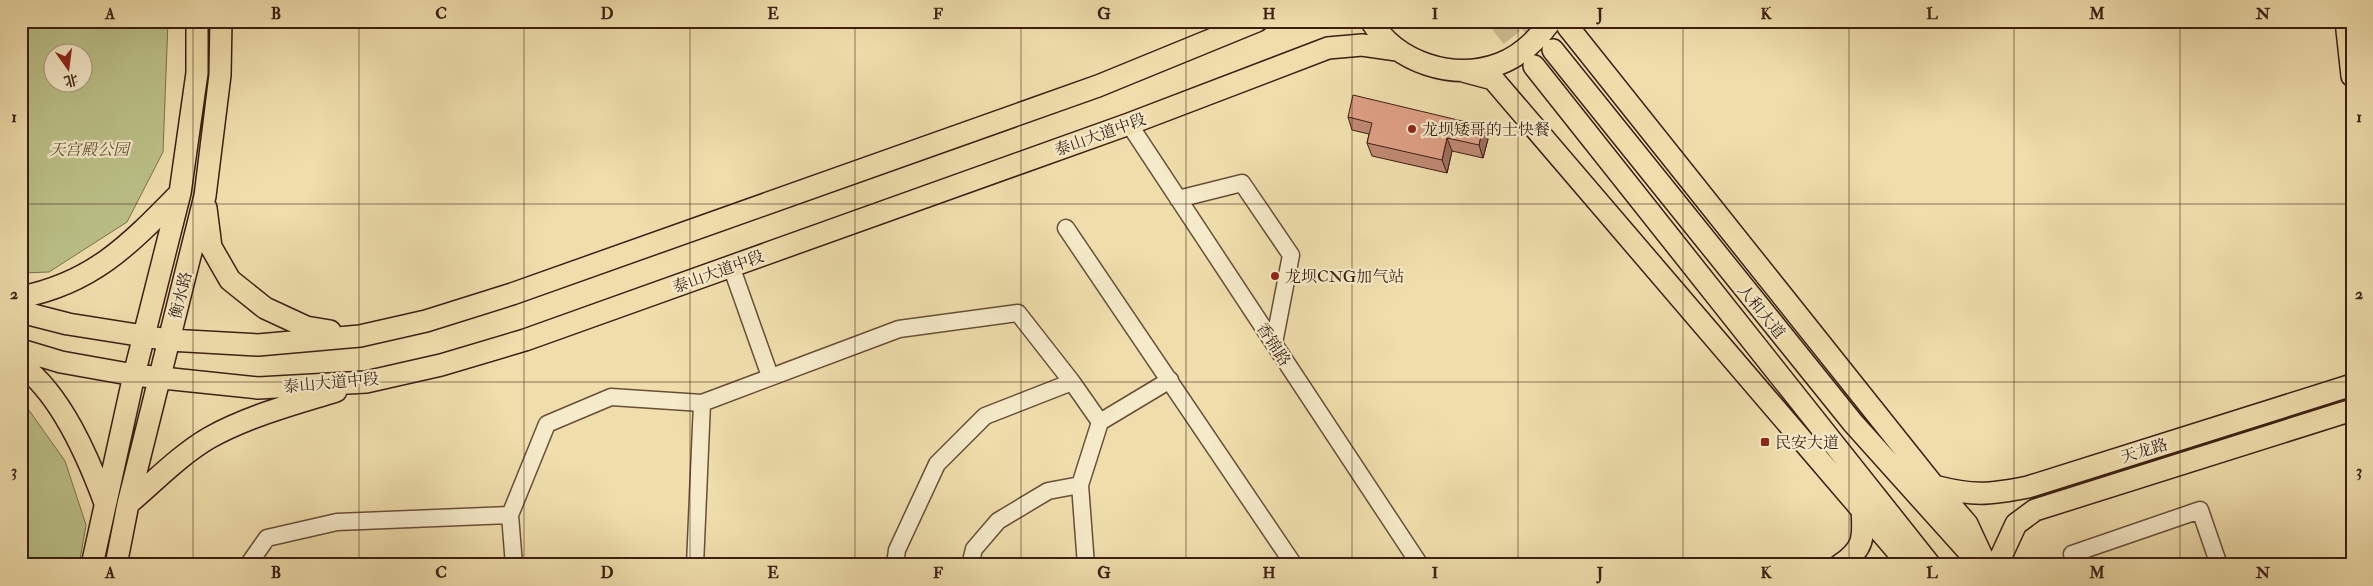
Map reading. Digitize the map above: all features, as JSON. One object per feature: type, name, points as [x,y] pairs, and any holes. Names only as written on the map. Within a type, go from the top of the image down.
[{"type":"main road","name":"衡水路","points":[[92,565],[134,375],[180,193],[197,73],[197,21]]},
{"type":"main road","name":"衡水路","points":[[116,565],[128,504],[205,196],[220,75],[221,21]]},
{"type":"main road","points":[[21,312],[68,324],[169,340],[258,345],[360,336],[426,321],[512,294],[1098,86],[1257,21]]},
{"type":"main road","points":[[1371,21],[1397,50],[1428,66],[1463,71],[1493,79],[1909,565]]},
{"type":"main road","points":[[1463,71],[1498,65],[1519,54],[1537,40],[1551,21]]},
{"type":"main road","points":[[1567,21],[1568,27],[1934,486],[1967,524],[1986,565]]},
{"type":"main road","points":[[2346,21],[2352,76]]},
{"type":"main road","name":"泰山大道中段","points":[[21,350],[61,362],[160,379],[258,388],[366,382],[441,365],[524,340],[1129,124],[1328,48],[1362,45],[1397,50]]},
{"type":"main road","name":"人和大道","points":[[1553,50],[1853,423],[1981,565]]},
{"type":"main road","name":"人和大道","points":[[1534,66],[1930,565]]},
{"type":"main road","points":[[21,297],[50,291],[95,270],[133,240],[180,193]]},
{"type":"main road","points":[[205,196],[211,247],[230,280],[265,308],[306,327],[360,336]]},
{"type":"main road","points":[[21,365],[35,376],[67,420],[90,462],[105,503]]},
{"type":"main road","points":[[128,504],[172,466],[209,438],[257,417],[366,382]]},
{"type":"main road","name":"天龙路","points":[[1934,486],[1967,494],[1995,493],[2028,487],[2352,385]]},
{"type":"main road","name":"天龙路","points":[[1997,565],[2016,524],[2035,510],[2352,410]]},
{"type":"main road","points":[[1840,565],[1858,552],[1864,532],[1862,510]]},
{"type":"street","name":"香锦路","points":[[1129,124],[1420,565]]},
{"type":"street","points":[[1178,199],[1242,182],[1291,255],[1274,343]]},
{"type":"street","points":[[1066,228],[1294,565]]},
{"type":"street","points":[[731,266],[770,376]]},
{"type":"street","points":[[514,565],[510,515],[547,424],[611,397],[702,403],[898,329],[1018,313],[1072,382],[1100,422]]},
{"type":"street","points":[[1086,565],[1080,485],[1100,422],[1170,380]]},
{"type":"street","points":[[895,565],[896,550],[937,464],[985,416],[1072,382]]},
{"type":"street","points":[[695,565],[702,403]]},
{"type":"street","points":[[970,565],[974,549],[998,521],[1048,491],[1080,485]]},
{"type":"street","points":[[2079,565],[2072,554],[2200,510],[2219,565]]},
{"type":"street","points":[[248,565],[266,538],[337,522],[510,515]]},
{"type":"green space","name":"天宫殿公园","points":[[21,21],[168,21],[163,152],[127,222],[49,272],[21,273]]},
{"type":"green space","points":[[21,399],[65,461],[86,525],[79,565],[21,565]]},
{"type":"building","points":[[1353,95],[1483,126],[1479,145],[1447,138],[1442,160],[1367,143],[1372,123],[1348,117]]},
{"type":"tunnel","points":[[1499,21],[1533,64]]},
{"type":"tunnel","points":[[1529,21],[1551,48]]},
{"type":"place","name":"龙坝矮哥的士快餐","points":[[1412,129]]},
{"type":"place","name":"龙坝CNG加气站","points":[[1275,276]]},
{"type":"place","name":"民安大道","points":[[1765,442]]}]
